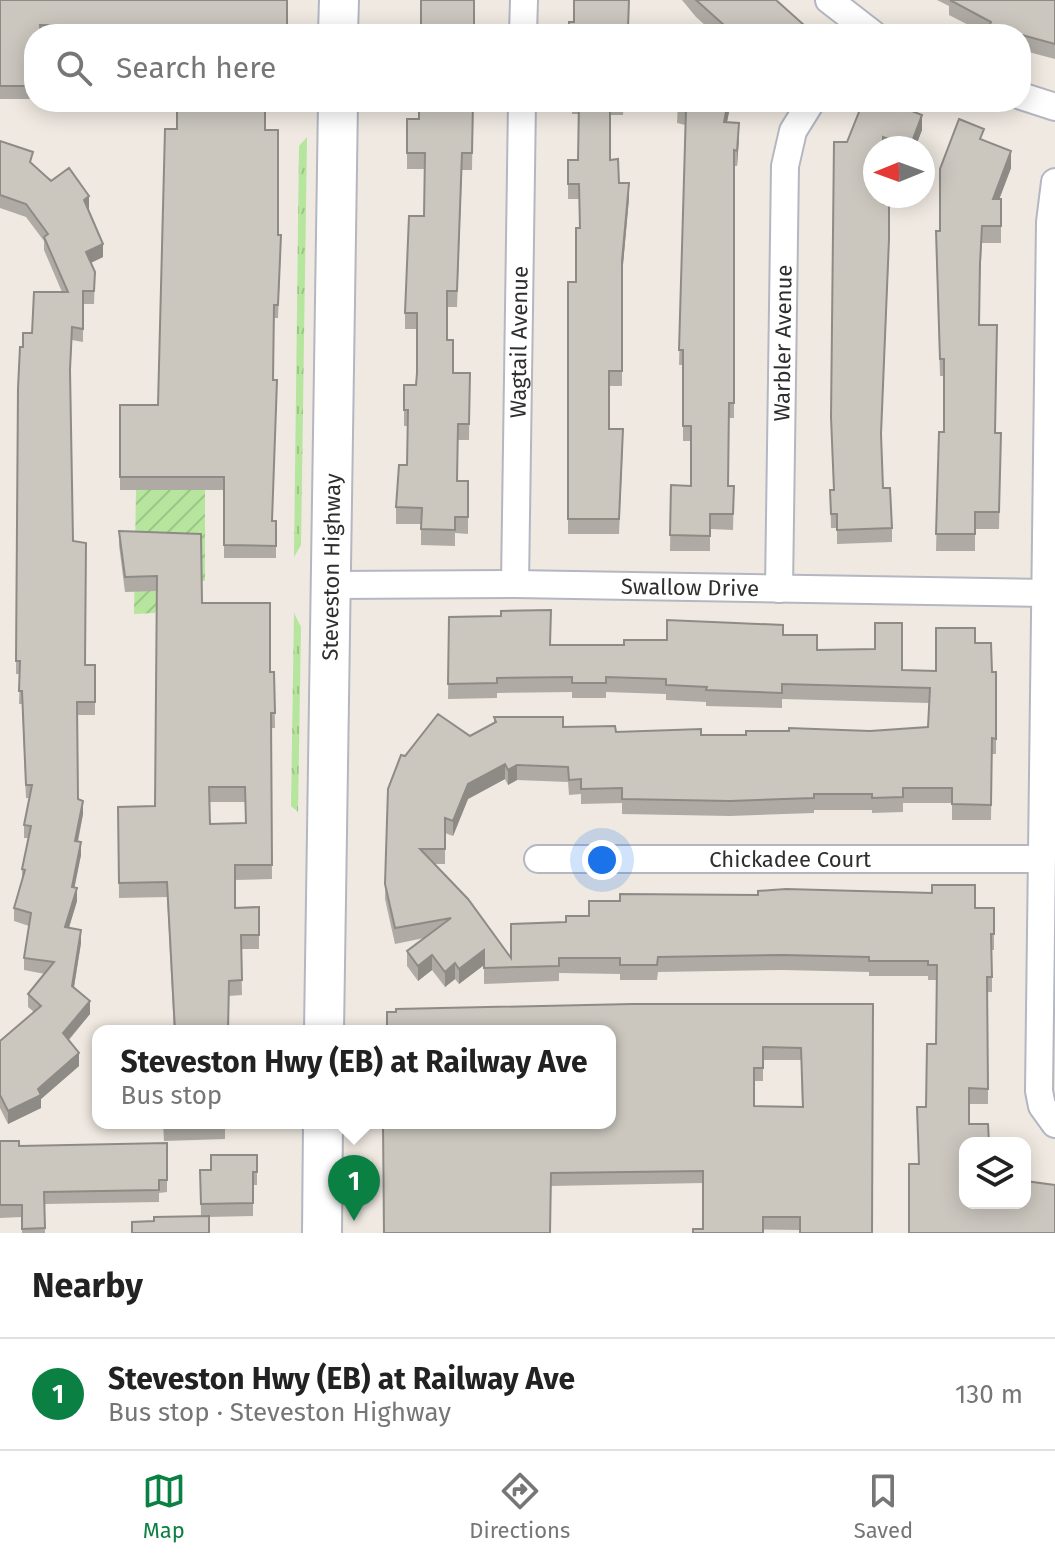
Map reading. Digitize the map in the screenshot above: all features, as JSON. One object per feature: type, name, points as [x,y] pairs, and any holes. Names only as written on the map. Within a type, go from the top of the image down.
[{"type":"main road","points":[[338,24],[339,0]]},
{"type":"main road","name":"Steveston Highway","points":[[324,1025],[338,112]]},
{"type":"main road","points":[[322,1233],[323,1129]]},
{"type":"street","points":[[523,24],[524,0]]},
{"type":"street","points":[[829,0],[855,24]]},
{"type":"street","points":[[1031,99],[1055,107]]},
{"type":"street","name":"Wagtail Avenue","points":[[515,584],[522,112]]},
{"type":"street","name":"Warbler Avenue","points":[[779,589],[785,166],[793,131],[805,112]]},
{"type":"street","points":[[1055,182],[1050,222],[1039,1091],[1042,1106],[1055,1124]]},
{"type":"street","name":"Swallow Drive","points":[[332,585],[515,584],[1047,593]]},
{"type":"street","name":"Chickadee Court","points":[[538,859],[1041,859]]},
{"type":"green space","points":[[307,137],[301,545],[294,557],[299,146]]},
{"type":"green space","points":[[136,490],[205,490],[205,581],[185,581],[185,578],[200,578],[201,549],[164,546],[163,568],[157,569],[157,590],[181,591],[181,607],[206,610],[156,609],[155,613],[134,614]]},
{"type":"green space","points":[[294,613],[301,627],[298,812],[291,806]]},
{"type":"building","points":[[0,0],[287,0],[287,24],[24,24],[24,86],[0,86]]},
{"type":"building","points":[[421,0],[474,0],[474,24],[421,24]]},
{"type":"building","points":[[574,0],[629,0],[628,24],[569,24],[574,22]]},
{"type":"building","points":[[696,0],[776,0],[803,24],[723,24]]},
{"type":"building","points":[[950,0],[1055,0],[1055,44],[1031,37],[1031,24],[991,22]]},
{"type":"building","points":[[177,112],[265,112],[265,130],[278,130],[278,235],[281,235],[278,305],[274,305],[273,380],[277,380],[272,521],[276,521],[276,546],[224,545],[224,477],[120,477],[120,405],[158,405],[165,129],[177,129]]},
{"type":"building","points":[[419,112],[473,112],[472,153],[462,153],[457,291],[447,291],[447,340],[453,340],[453,373],[470,373],[469,424],[458,424],[457,481],[468,481],[468,517],[455,517],[455,530],[421,529],[422,508],[396,507],[399,465],[407,465],[408,410],[404,410],[404,385],[416,385],[417,373],[417,313],[405,313],[409,216],[424,216],[425,153],[407,153],[407,119],[419,119]]},
{"type":"building","points":[[579,112],[610,112],[610,160],[618,159],[619,183],[629,183],[622,261],[622,371],[609,371],[609,429],[623,429],[619,519],[568,519],[568,282],[576,282],[576,228],[580,228],[579,184],[568,184],[568,160],[578,160]]},
{"type":"building","points":[[686,112],[726,112],[724,122],[739,123],[737,151],[734,150],[734,403],[729,403],[728,486],[734,486],[733,514],[710,514],[710,536],[670,535],[671,485],[691,486],[691,426],[683,426],[683,350],[679,350]]},
{"type":"building","points":[[859,112],[914,112],[922,115],[914,136],[863,136],[863,208],[889,208],[881,434],[883,488],[890,488],[892,528],[837,530],[837,514],[831,514],[830,490],[834,490],[831,417],[834,142],[847,142]]},
{"type":"building","points":[[959,119],[984,129],[980,139],[1011,151],[993,199],[1001,199],[1001,226],[982,226],[980,263],[979,325],[997,325],[995,433],[1001,433],[999,512],[975,512],[975,534],[936,534],[939,432],[944,432],[944,359],[940,359],[936,231],[940,231],[940,169]]},
{"type":"building","points":[[0,141],[33,152],[30,162],[51,181],[69,168],[89,196],[84,200],[103,244],[86,252],[95,272],[94,291],[83,291],[83,329],[72,327],[70,370],[73,541],[86,543],[85,665],[95,665],[95,702],[77,702],[78,799],[83,801],[75,841],[81,842],[72,887],[77,888],[65,927],[81,930],[72,986],[90,1001],[63,1033],[79,1053],[38,1089],[41,1095],[8,1111],[0,1095],[0,1041],[41,1006],[28,994],[54,962],[24,958],[31,913],[14,908],[25,870],[22,869],[31,826],[24,825],[32,785],[26,785],[22,691],[19,691],[20,661],[16,661],[20,347],[23,347],[23,333],[32,333],[34,292],[68,292],[44,237],[48,234],[26,204],[0,195]]},
{"type":"building","points":[[119,531],[201,534],[202,603],[270,603],[270,672],[274,672],[275,713],[271,713],[272,865],[235,865],[235,908],[259,907],[259,935],[241,935],[242,980],[229,981],[228,1025],[175,1025],[167,882],[119,883],[118,807],[155,806],[157,576],[125,577]],"holes":[[[209,787],[245,787],[246,823],[210,824]]]},
{"type":"building","points":[[551,610],[550,645],[624,645],[624,640],[667,640],[667,620],[783,625],[783,635],[817,635],[817,650],[875,649],[875,623],[902,623],[902,670],[936,671],[936,628],[975,628],[975,643],[991,643],[992,672],[996,672],[996,739],[992,738],[991,805],[952,804],[952,788],[903,788],[903,797],[814,794],[814,798],[730,801],[622,799],[622,788],[581,789],[581,779],[569,780],[568,767],[517,765],[508,770],[505,764],[468,784],[453,821],[445,818],[445,849],[420,849],[468,899],[511,958],[511,924],[566,922],[566,916],[589,916],[589,901],[620,901],[620,894],[758,895],[758,891],[786,889],[932,893],[932,885],[975,885],[975,908],[994,908],[994,934],[991,934],[992,977],[987,977],[988,1089],[969,1088],[969,1124],[988,1124],[989,1137],[959,1137],[959,1209],[1031,1209],[1031,1182],[1055,1185],[1055,1233],[909,1233],[909,1164],[919,1164],[917,1107],[926,1107],[927,1044],[936,1044],[937,965],[928,965],[928,961],[869,961],[869,957],[783,955],[658,957],[657,965],[620,965],[620,958],[559,958],[559,966],[484,968],[484,950],[459,969],[455,963],[445,972],[432,955],[418,966],[407,951],[451,918],[395,928],[385,884],[388,789],[401,755],[405,756],[438,714],[470,736],[496,722],[494,717],[563,717],[563,727],[615,726],[616,732],[701,729],[701,735],[746,735],[746,731],[789,731],[789,728],[870,731],[928,727],[930,688],[782,684],[782,693],[706,690],[707,687],[666,685],[666,679],[606,677],[606,683],[572,683],[572,677],[497,678],[497,683],[448,684],[449,617],[501,616],[501,611]]},
{"type":"building","points":[[632,1004],[873,1004],[872,1233],[800,1233],[800,1217],[763,1217],[763,1233],[693,1233],[693,1229],[703,1229],[703,1171],[551,1173],[550,1233],[384,1233],[383,1129],[616,1129],[616,1025],[387,1025],[387,1012],[396,1012],[396,1009]],"holes":[[[763,1047],[801,1048],[803,1107],[754,1106],[754,1068],[763,1068]]]},
{"type":"building","points":[[0,1141],[19,1141],[19,1146],[167,1143],[167,1180],[159,1180],[159,1190],[44,1192],[45,1228],[22,1229],[22,1205],[0,1205]]},
{"type":"building","points":[[211,1155],[257,1155],[257,1172],[253,1172],[253,1203],[201,1204],[200,1170],[211,1170]]},
{"type":"building","points":[[209,1216],[209,1233],[132,1233],[132,1222],[154,1221],[154,1217]]},
{"type":"place","name":"Steveston Hwy (EB) at Railway Ave","points":[[354,1221]]}]
